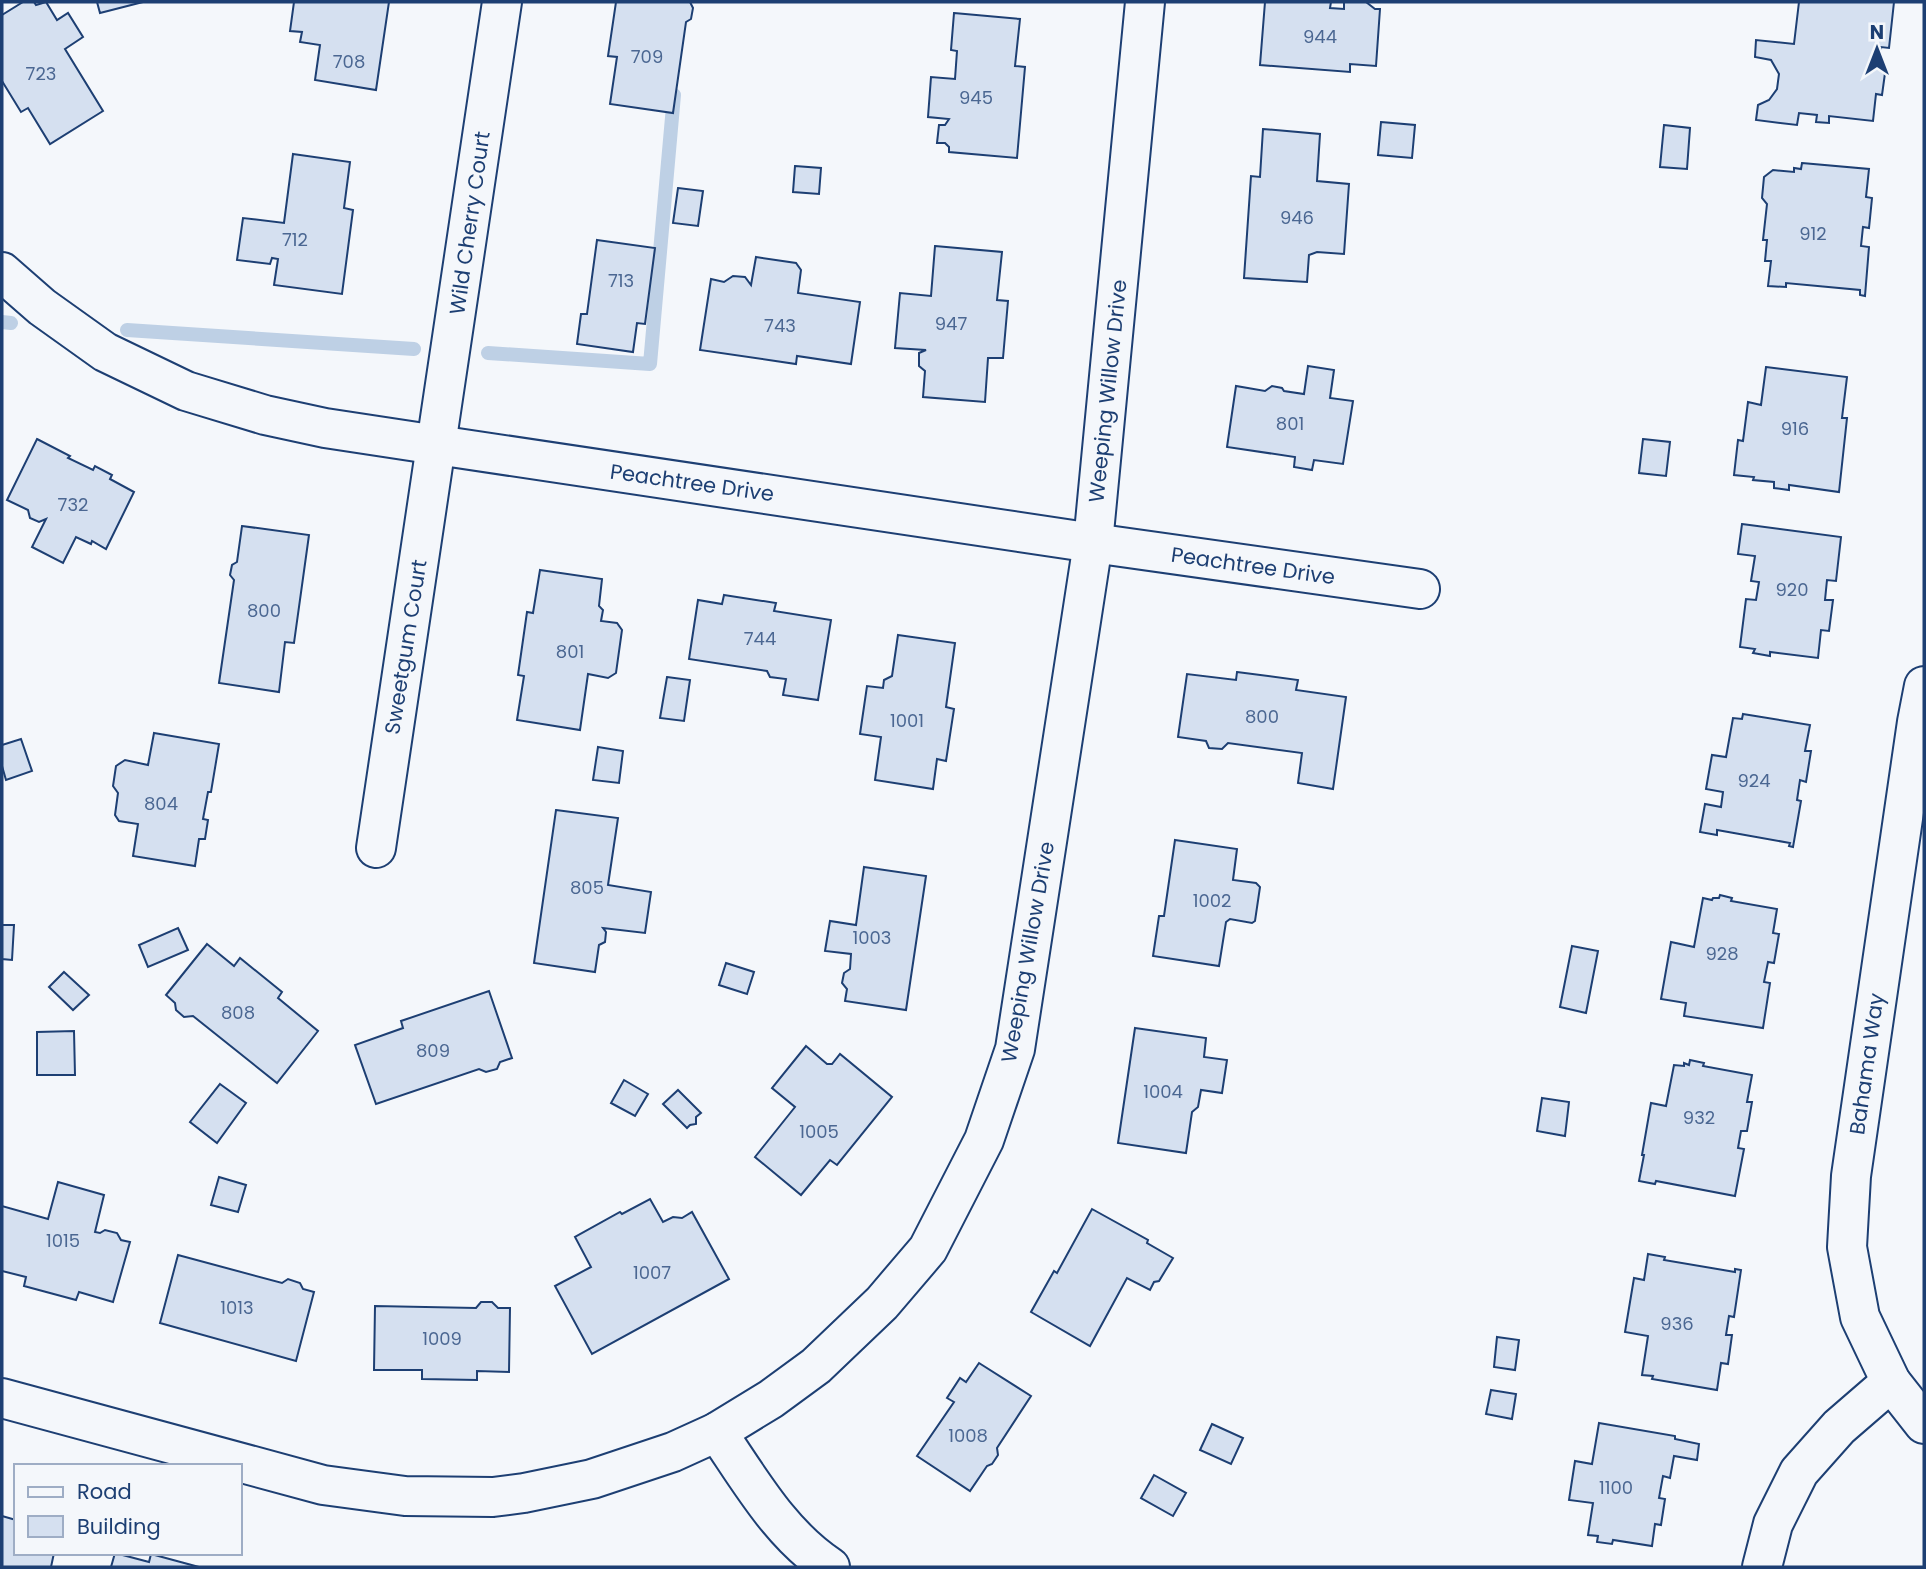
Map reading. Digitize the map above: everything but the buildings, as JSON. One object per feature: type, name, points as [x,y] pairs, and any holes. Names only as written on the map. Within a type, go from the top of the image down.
[{"type":"street","name":"Wild Cherry Court","points":[[437,445],[502,2]]},
{"type":"street","name":"Weeping Willow Drive","points":[[2,1398],[323,1485],[405,1496],[494,1497],[592,1479],[673,1452],[717,1432],[771,1399],[816,1366],[882,1303],[928,1249],[984,1140],[1015,1049],[1093,543],[1145,2]]},
{"type":"street","name":"Peachtree Drive","points":[[2,272],[42,307],[105,352],[186,391],[265,415],[324,428],[1420,589]]},
{"type":"street","name":"Sweetgum Court","points":[[376,848],[437,445]]},
{"type":"street","name":"Bahama Way","points":[[1924,687],[1851,1176],[1847,1247],[1860,1317],[1891,1382],[1924,1424]]},
{"type":"street","points":[[1762,1567],[1773,1524],[1799,1472],[1839,1427],[1891,1382]]},
{"type":"street","points":[[717,1432],[772,1513],[814,1556],[830,1567]]},
{"type":"waterway","points":[[488,353],[650,364],[674,95]]},
{"type":"waterway","points":[[2,322],[11,323]]},
{"type":"waterway","points":[[127,330],[414,349]]}]
